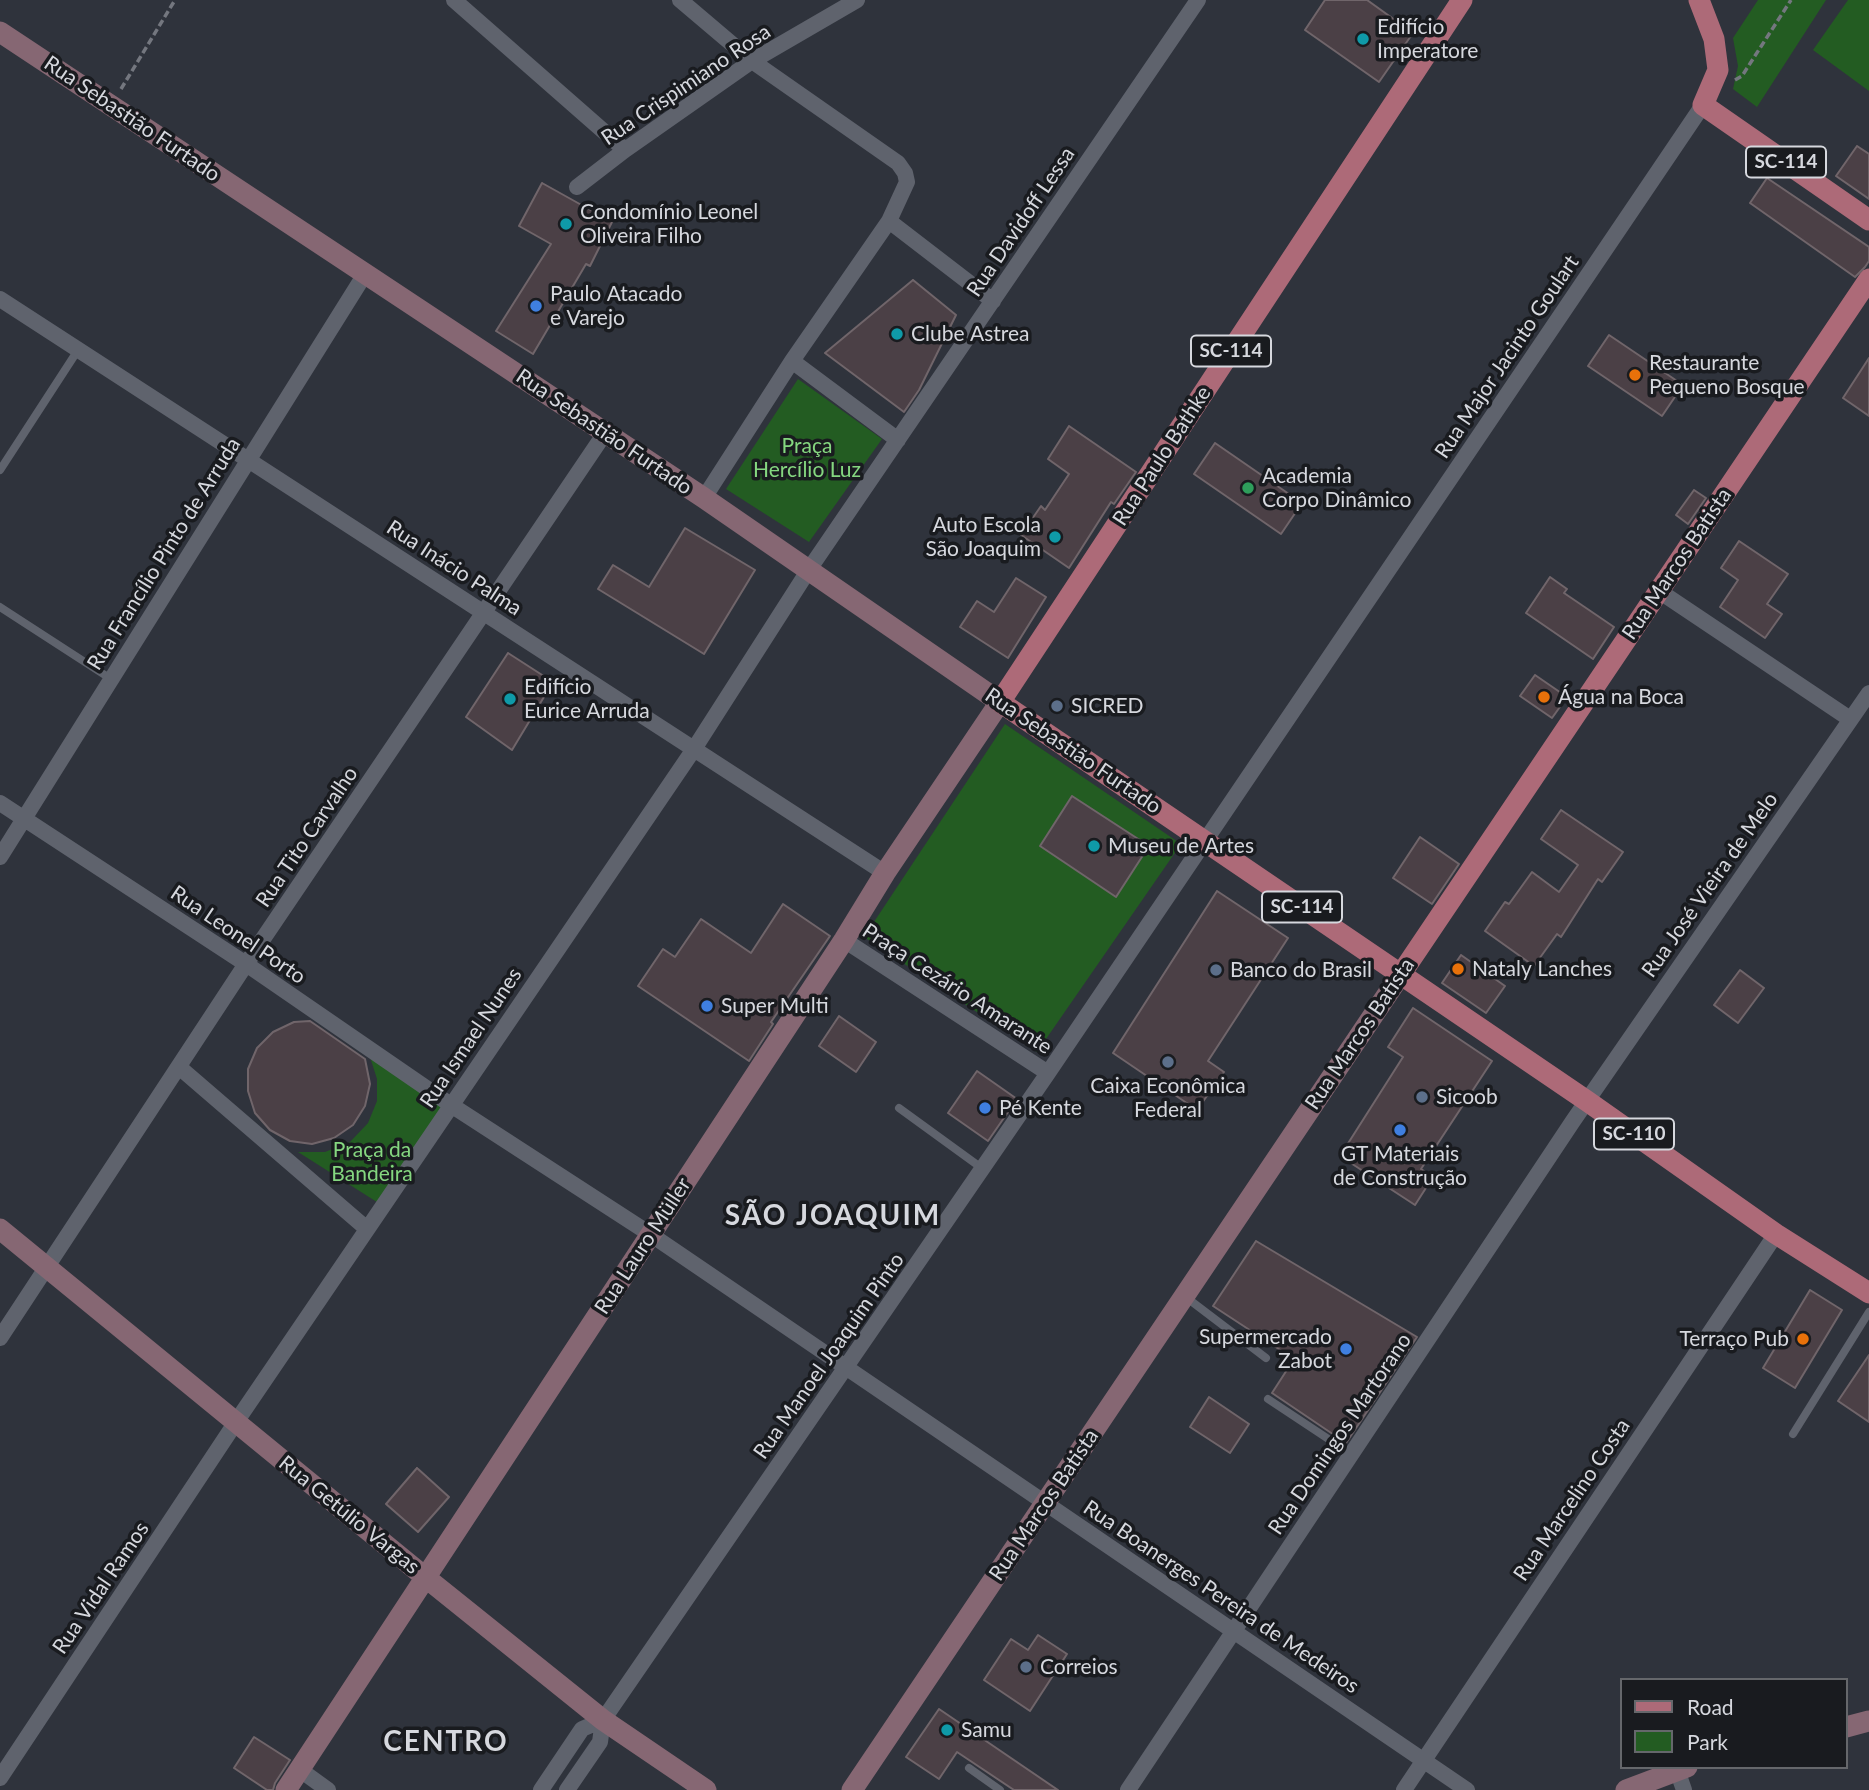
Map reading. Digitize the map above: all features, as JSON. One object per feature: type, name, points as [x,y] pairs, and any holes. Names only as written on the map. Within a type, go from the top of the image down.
[{"type":"main road","name":"Rua Paulo Bathke","points":[[1000,702],[1462,0]]},
{"type":"main road","points":[[1699,0],[1714,39],[1718,70],[1703,105]]},
{"type":"main road","name":"Rua Sebastião Furtado","points":[[0,32],[704,498],[1204,840]]},
{"type":"main road","name":"SC-114","points":[[1703,105],[1869,220]]},
{"type":"main road","name":"Rua Marcos Batista","points":[[852,1790],[1869,279]]},
{"type":"main road","name":"Rua Lauro Müller","points":[[286,1790],[844,940],[885,873],[1000,702]]},
{"type":"main road","name":"SC-114","points":[[1204,840],[1401,974]]},
{"type":"main road","name":"SC-110","points":[[1401,974],[1776,1234],[1869,1293]]},
{"type":"main road","name":"Rua Getúlio Vargas","points":[[0,1229],[603,1720],[706,1790]]},
{"type":"main road","points":[[1848,1726],[1869,1721]]},
{"type":"main road","points":[[1626,1790],[1682,1776]]},
{"type":"street","points":[[454,0],[625,150]]},
{"type":"street","points":[[680,0],[752,61],[898,163],[905,173],[907,183],[888,221],[792,361],[704,498]]},
{"type":"street","name":"Rua Crispimiano Rosa","points":[[577,187],[752,61],[857,0]]},
{"type":"street","name":"Rua Davidoff Lessa","points":[[694,749],[808,571],[1198,0]]},
{"type":"street","name":"Rua Major Jacinto Goulart","points":[[1204,840],[1703,105]]},
{"type":"street","points":[[888,221],[993,301]]},
{"type":"street","name":"Rua Francílio Pinto de Arruda","points":[[0,858],[365,274]]},
{"type":"street","name":"Rua Inácio Palma","points":[[0,299],[885,873]]},
{"type":"street","points":[[792,361],[898,440]]},
{"type":"street","name":"Rua Tito Carvalho","points":[[0,1338],[246,964],[605,433]]},
{"type":"street","points":[[1659,591],[1850,719]]},
{"type":"street","name":"Rua José Vieira de Melo","points":[[1587,1101],[1869,692]]},
{"type":"street","name":"Rua Ismael Nunes","points":[[236,1422],[694,749]]},
{"type":"street","name":"Rua Leonel Porto","points":[[0,803],[246,964],[451,1105],[650,1234]]},
{"type":"street","name":"Rua Manoel Joaquim Pinto","points":[[567,1790],[600,1742],[603,1720],[983,1169],[1204,840]]},
{"type":"street","name":"Praça Cezário Amarante","points":[[844,940],[1048,1073]]},
{"type":"street","points":[[180,1067],[367,1229]]},
{"type":"street","name":"Rua Domingos Martorano","points":[[1128,1790],[1587,1101]]},
{"type":"street","name":"Rua Boanerges Pereira de Medeiros","points":[[650,1234],[1467,1790]]},
{"type":"street","name":"Rua Marcelino Costa","points":[[1404,1790],[1776,1234]]},
{"type":"street","name":"Rua Vidal Ramos","points":[[0,1778],[236,1422]]},
{"type":"street","name":"Rua Manoel Joaquim Pinto","points":[[541,1790],[582,1729],[603,1720]]},
{"type":"street","points":[[299,1769],[328,1790]]},
{"type":"lane","points":[[0,470],[78,350]]},
{"type":"lane","points":[[0,607],[111,679]]},
{"type":"lane","points":[[899,1108],[983,1169]]},
{"type":"lane","points":[[1184,1296],[1266,1358]]},
{"type":"lane","points":[[1793,1434],[1869,1312]]},
{"type":"lane","points":[[1268,1399],[1351,1454]]},
{"type":"lane","points":[[969,1768],[1000,1790]]},
{"type":"path","points":[[111,105],[175,0]]},
{"type":"path","points":[[1732,83],[1742,76],[1791,0]]},
{"type":"green space","points":[[1758,0],[1826,0],[1757,107],[1733,89],[1738,66],[1733,38]]},
{"type":"green space","points":[[1848,0],[1869,0],[1869,91],[1813,50]]},
{"type":"green space","name":"Praça Hercílio Luz","points":[[798,379],[882,439],[809,542],[726,489]]},
{"type":"green space","points":[[1005,724],[1181,844],[1037,1052],[864,937]]},
{"type":"green space","name":"Praça da Bandeira","points":[[370,1057],[444,1108],[380,1204],[298,1152],[325,1152],[350,1142],[368,1123],[377,1101],[377,1079]]},
{"type":"building","name":"Edifício Imperatore","points":[[1325,0],[1367,0],[1413,33],[1379,82],[1305,30]]},
{"type":"building","points":[[1857,146],[1869,154],[1869,199],[1836,176]]},
{"type":"building","points":[[1767,178],[1869,247],[1869,261],[1855,277],[1750,203]]},
{"type":"building","points":[[542,183],[612,222],[590,266],[586,264],[533,354],[496,331],[551,244],[519,226]]},
{"type":"building","name":"Clube Astrea","points":[[913,280],[956,315],[919,390],[904,412],[825,353]]},
{"type":"building","name":"Restaurante Pequeno Bosque","points":[[1609,335],[1683,385],[1662,416],[1588,366]]},
{"type":"building","points":[[1869,358],[1869,416],[1843,398]]},
{"type":"building","points":[[1069,426],[1136,472],[1114,504],[1111,502],[1069,568],[1021,535],[1041,506],[1045,510],[1069,474],[1048,459]]},
{"type":"building","name":"Academia Corpo Dinâmico","points":[[1215,443],[1302,503],[1281,534],[1194,474]]},
{"type":"building","points":[[1694,490],[1706,498],[1688,524],[1676,515]]},
{"type":"building","points":[[685,528],[755,570],[704,654],[598,589],[613,565],[649,587]]},
{"type":"building","points":[[1739,541],[1788,574],[1767,604],[1782,614],[1765,638],[1720,607],[1738,580],[1721,568]]},
{"type":"building","points":[[1550,577],[1567,589],[1564,593],[1614,627],[1593,659],[1526,613]]},
{"type":"building","points":[[1016,578],[1046,597],[1008,658],[960,627],[977,601],[994,612]]},
{"type":"building","name":"Edifício Eurice Arruda","points":[[508,653],[553,682],[512,750],[466,717]]},
{"type":"building","name":"Água na Boca","points":[[1535,675],[1567,697],[1552,718],[1520,696]]},
{"type":"building","name":"Museu de Artes","points":[[1072,796],[1149,846],[1116,897],[1040,846]]},
{"type":"building","points":[[1561,810],[1623,852],[1602,882],[1598,879],[1561,937],[1557,934],[1534,966],[1485,931],[1505,902],[1509,904],[1532,872],[1559,892],[1578,865],[1541,839]]},
{"type":"building","points":[[1420,837],[1459,864],[1432,904],[1393,878]]},
{"type":"building","name":"Banco do Brasil","points":[[1217,891],[1288,938],[1208,1061],[1224,1072],[1197,1110],[1113,1053]]},
{"type":"building","points":[[783,904],[830,936],[771,1022],[773,1024],[749,1061],[638,986],[663,949],[675,957],[701,919],[751,953]]},
{"type":"building","points":[[1461,955],[1505,986],[1486,1013],[1442,983]]},
{"type":"building","points":[[1740,970],[1764,988],[1738,1023],[1714,1005]]},
{"type":"building","points":[[1413,1008],[1492,1061],[1421,1169],[1433,1177],[1415,1205],[1340,1156],[1403,1057],[1388,1047]]},
{"type":"building","points":[[839,1016],[876,1042],[856,1072],[819,1046]]},
{"type":"building","points":[[310,1021],[365,1059],[370,1084],[365,1106],[353,1125],[334,1138],[312,1144],[290,1141],[270,1130],[255,1113],[248,1091],[248,1069],[257,1048],[273,1032],[294,1022]]},
{"type":"building","name":"Pé Kente","points":[[977,1071],[1017,1099],[988,1141],[948,1113]]},
{"type":"building","name":"Supermercado Zabot","points":[[1256,1241],[1417,1337],[1346,1443],[1272,1393],[1294,1359],[1213,1306]]},
{"type":"building","name":"Terraço Pub","points":[[1810,1290],[1842,1310],[1795,1388],[1763,1368]]},
{"type":"building","points":[[1869,1355],[1869,1422],[1838,1401]]},
{"type":"building","points":[[1209,1397],[1249,1424],[1230,1453],[1190,1427]]},
{"type":"building","points":[[417,1468],[449,1497],[418,1532],[386,1504]]},
{"type":"building","name":"Correios","points":[[1038,1635],[1067,1654],[1030,1711],[984,1680],[1011,1639],[1028,1650]]},
{"type":"building","name":"Samu","points":[[939,1709],[1058,1790],[1014,1790],[957,1752],[939,1779],[906,1757]]},
{"type":"building","points":[[254,1737],[290,1760],[273,1790],[267,1790],[234,1768]]},
{"type":"place","name":"Edifício Imperatore","points":[[1363,39]]},
{"type":"place","name":"Condomínio Leonel Oliveira Filho","points":[[566,224]]},
{"type":"place","name":"Paulo Atacado e Varejo","points":[[536,306]]},
{"type":"place","name":"Clube Astrea","points":[[897,334]]},
{"type":"place","name":"Restaurante Pequeno Bosque","points":[[1635,375]]},
{"type":"place","name":"Academia Corpo Dinâmico","points":[[1248,488]]},
{"type":"place","name":"Auto Escola São Joaquim","points":[[1055,537]]},
{"type":"place","name":"Água na Boca","points":[[1544,697]]},
{"type":"place","name":"Edifício Eurice Arruda","points":[[510,699]]},
{"type":"place","name":"SICRED","points":[[1057,706]]},
{"type":"place","name":"Museu de Artes","points":[[1094,846]]},
{"type":"place","name":"Nataly Lanches","points":[[1458,969]]},
{"type":"place","name":"Banco do Brasil","points":[[1216,970]]},
{"type":"place","name":"Super Multi","points":[[707,1006]]},
{"type":"place","name":"Caixa Econômica Federal","points":[[1168,1062]]},
{"type":"place","name":"Sicoob","points":[[1422,1097]]},
{"type":"place","name":"Pé Kente","points":[[985,1108]]},
{"type":"place","name":"GT Materiais de Construção","points":[[1400,1130]]},
{"type":"place","name":"Terraço Pub","points":[[1803,1339]]},
{"type":"place","name":"Supermercado Zabot","points":[[1346,1349]]},
{"type":"place","name":"Correios","points":[[1026,1667]]},
{"type":"place","name":"Samu","points":[[947,1730]]},
{"type":"district","name":"SÃO JOAQUIM","points":[[833,1216]]},
{"type":"district","name":"CENTRO","points":[[446,1742]]}]
